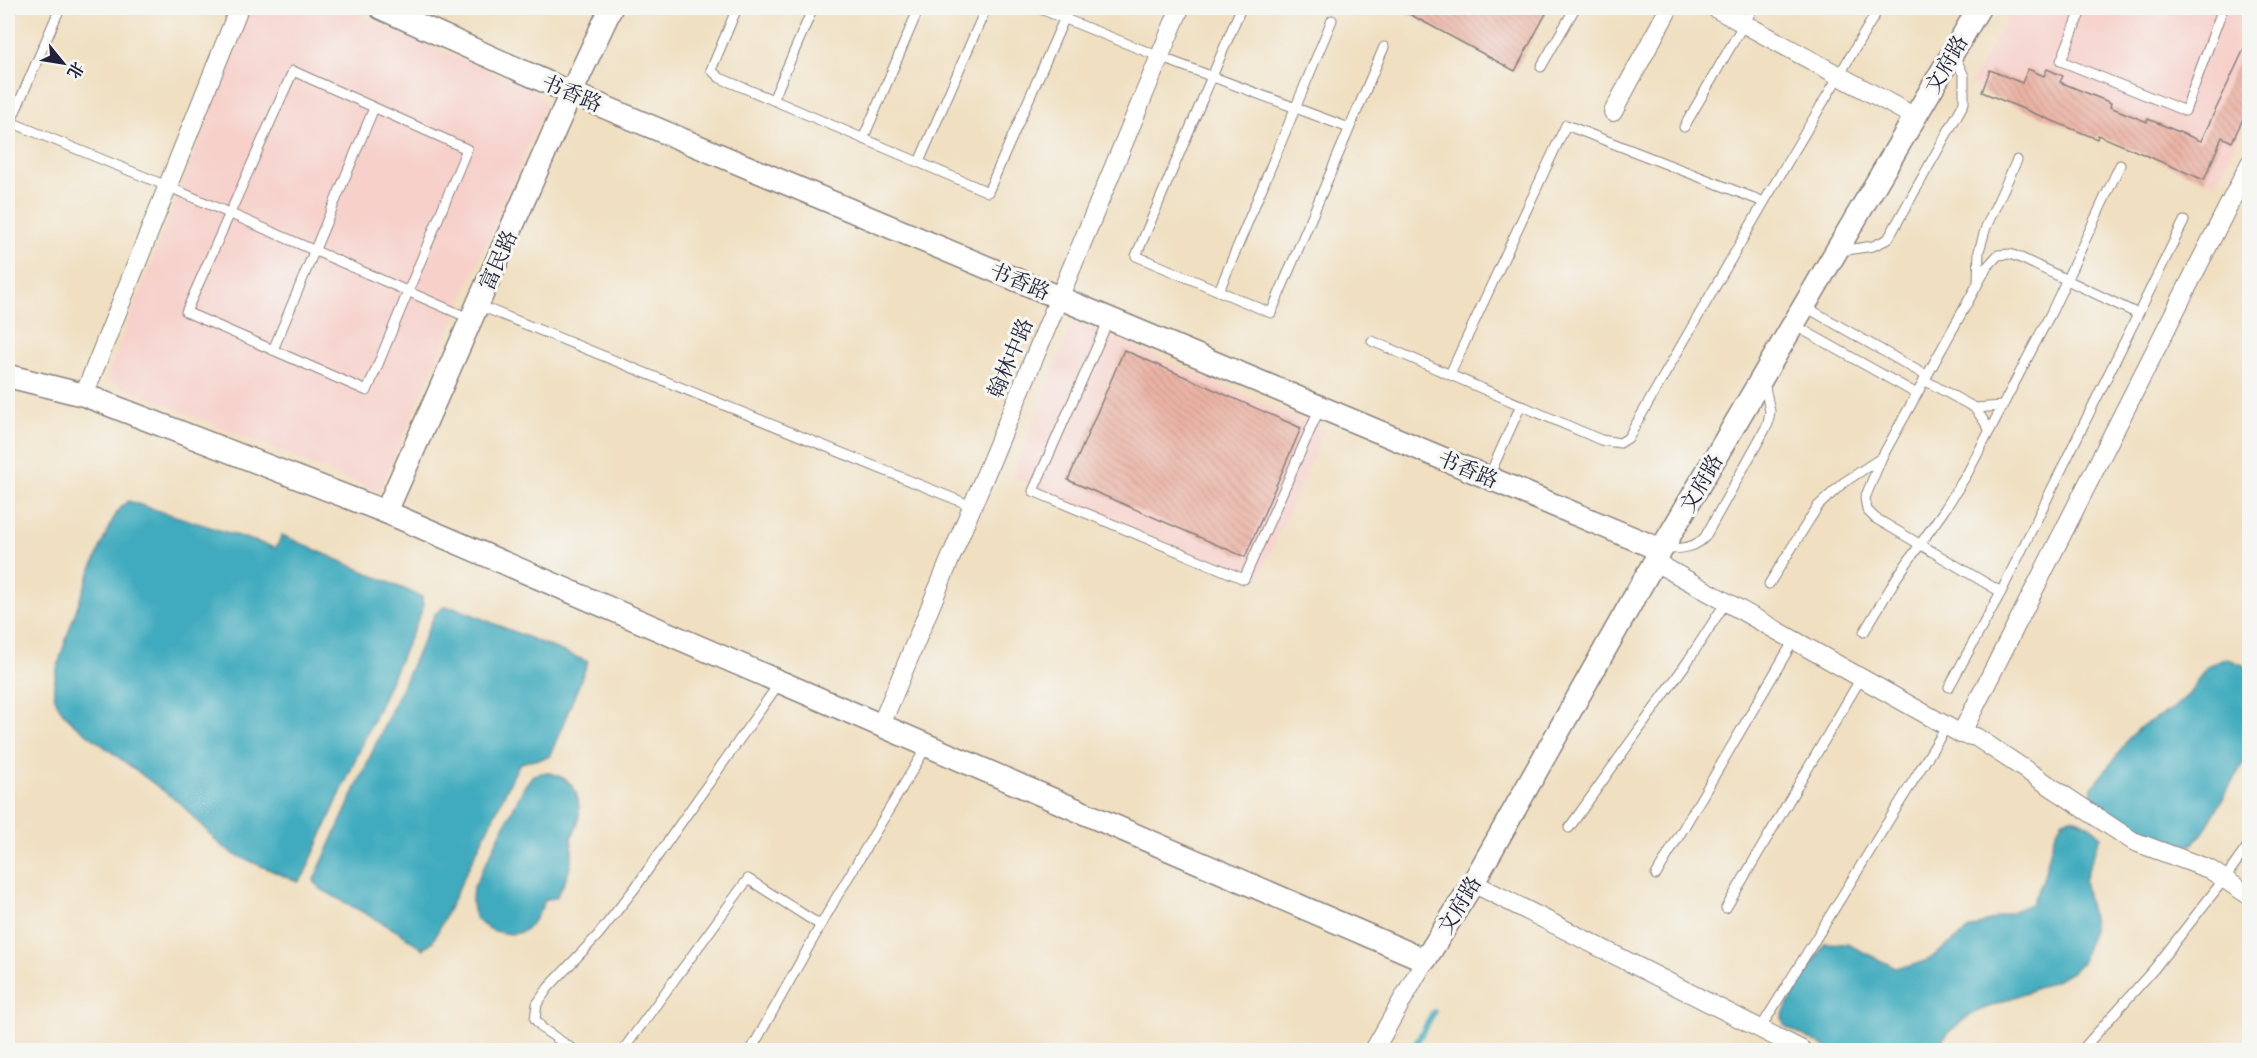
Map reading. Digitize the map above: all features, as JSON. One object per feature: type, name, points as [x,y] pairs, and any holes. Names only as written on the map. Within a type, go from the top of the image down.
[{"type":"street","points":[[84,395],[239,8]]},
{"type":"street","name":"书香路","points":[[381,8],[571,93],[1488,478],[1658,556]]},
{"type":"street","name":"富民路","points":[[386,512],[571,93],[611,8]]},
{"type":"street","name":"翰林中路","points":[[881,726],[1180,8]]},
{"type":"street","points":[[1613,112],[1669,8]]},
{"type":"street","points":[[1715,8],[1748,15],[1839,76],[1915,117]]},
{"type":"street","name":"文府路","points":[[1425,960],[1473,883],[1658,556],[1979,8]]},
{"type":"street","points":[[1954,730],[2250,163]]},
{"type":"street","points":[[8,376],[84,395],[386,512],[1425,960],[1374,1050]]},
{"type":"street","points":[[1658,556],[1726,602],[1954,730],[1976,737],[2133,841],[2209,868],[2250,896]]},
{"type":"street","points":[[1473,883],[1802,1050]]},
{"type":"lane","points":[[60,8],[8,124],[167,186],[408,291],[475,312],[972,506]]},
{"type":"lane","points":[[737,8],[711,70],[720,78],[988,192],[1069,8]]},
{"type":"lane","points":[[773,100],[813,8]]},
{"type":"lane","points":[[863,138],[919,8]]},
{"type":"lane","points":[[919,162],[986,8]]},
{"type":"lane","points":[[1038,8],[1349,128]]},
{"type":"lane","points":[[1241,8],[1136,256],[1271,313],[1384,47]]},
{"type":"lane","points":[[1541,67],[1575,8]]},
{"type":"lane","points":[[1372,341],[1610,443],[1620,443],[1628,438],[1879,8]]},
{"type":"lane","points":[[2082,8],[2061,61],[2185,111],[2223,8]]},
{"type":"lane","points":[[1684,127],[1748,15]]},
{"type":"lane","points":[[1218,291],[1332,20]]},
{"type":"lane","points":[[1836,251],[1873,246],[1888,238],[1964,103],[1964,76],[1953,53]]},
{"type":"lane","points":[[293,72],[467,149],[367,391],[186,312],[230,213],[293,72]]},
{"type":"lane","points":[[273,350],[374,108]]},
{"type":"lane","points":[[1450,374],[1566,125],[1764,202]]},
{"type":"lane","points":[[1977,285],[1979,251],[1986,227],[2017,160]]},
{"type":"lane","points":[[1864,632],[1897,578],[1967,474],[2067,279],[2120,165]]},
{"type":"lane","points":[[1949,687],[2001,592],[2184,221]]},
{"type":"lane","points":[[2001,592],[1875,518],[1867,510],[1865,498],[1882,457],[1987,267],[1998,255],[2010,254],[2138,314]]},
{"type":"lane","points":[[1799,315],[1926,378],[1975,408],[1990,430]]},
{"type":"lane","points":[[1799,315],[1917,394]]},
{"type":"lane","points":[[1109,319],[1033,491],[1233,575],[1244,579],[1320,407]]},
{"type":"lane","points":[[1658,556],[1698,544],[1705,537],[1768,424],[1770,411],[1763,377]]},
{"type":"lane","points":[[1488,478],[1521,405]]},
{"type":"lane","points":[[1975,408],[2002,406]]},
{"type":"lane","points":[[1769,584],[1818,506],[1843,483],[1882,457]]},
{"type":"lane","points":[[1569,828],[1688,661],[1726,602]]},
{"type":"lane","points":[[1656,875],[1794,640]]},
{"type":"lane","points":[[1726,908],[1861,678]]},
{"type":"lane","points":[[574,1050],[543,1029],[535,1019],[537,1004],[548,988],[598,934],[635,888],[780,682]]},
{"type":"lane","points":[[1760,1029],[1954,730]]},
{"type":"lane","points":[[751,1050],[820,925],[927,746]]},
{"type":"lane","points":[[2082,1050],[2154,969],[2225,879],[2250,843]]},
{"type":"lane","points":[[623,1050],[748,879],[820,925]]},
{"type":"shaded area","points":[[250,8],[343,8],[535,91],[546,105],[379,492],[106,380]]},
{"type":"shaded area","points":[[2013,8],[2249,8],[2249,115],[2217,184],[1970,84]]},
{"type":"shaded area","points":[[1074,320],[1325,430],[1258,581],[1012,477]]},
{"type":"water","points":[[128,501],[276,548],[282,535],[422,597],[423,608],[304,875],[298,882],[234,854],[218,843],[181,804],[74,724],[57,703],[54,694],[55,681],[68,633],[101,545],[118,511]]},
{"type":"water","points":[[444,607],[456,608],[588,662],[550,756],[519,764],[433,941],[423,949],[399,932],[319,888],[314,880],[435,614]]},
{"type":"water","points":[[2227,658],[2249,668],[2249,753],[2203,833],[2191,845],[2166,842],[2124,824],[2091,799],[2092,787],[2129,738],[2143,725],[2171,710],[2189,694],[2207,666]]},
{"type":"water","points":[[547,772],[568,782],[577,796],[579,814],[571,837],[570,869],[556,898],[546,899],[536,918],[525,930],[509,934],[489,929],[475,916],[472,906],[473,889],[524,787],[533,775]]},
{"type":"water","points":[[2072,818],[2088,825],[2101,836],[2084,880],[2093,923],[2089,943],[2081,962],[2072,972],[1971,1014],[1950,1031],[1933,1050],[1831,1050],[1785,1026],[1782,1017],[1787,1006],[1825,943],[1847,944],[1894,967],[1910,966],[1928,960],[1970,929],[2031,904],[2042,882],[2059,827],[2063,820]]},
{"type":"building","points":[[1398,8],[1549,8],[1515,71]]},
{"type":"building","points":[[2250,36],[2250,104],[2232,142],[2222,137],[2204,180],[2098,135],[2097,139],[1982,92],[1990,70],[2022,83],[2028,69],[2044,76],[2047,69],[2063,76],[2060,82],[2111,103],[2110,107],[2147,122],[2148,119],[2201,141]]},
{"type":"building","points":[[1124,350],[1301,428],[1245,557],[1068,480]]},
{"type":"waterway","points":[[1412,1050],[1434,1012]]}]
